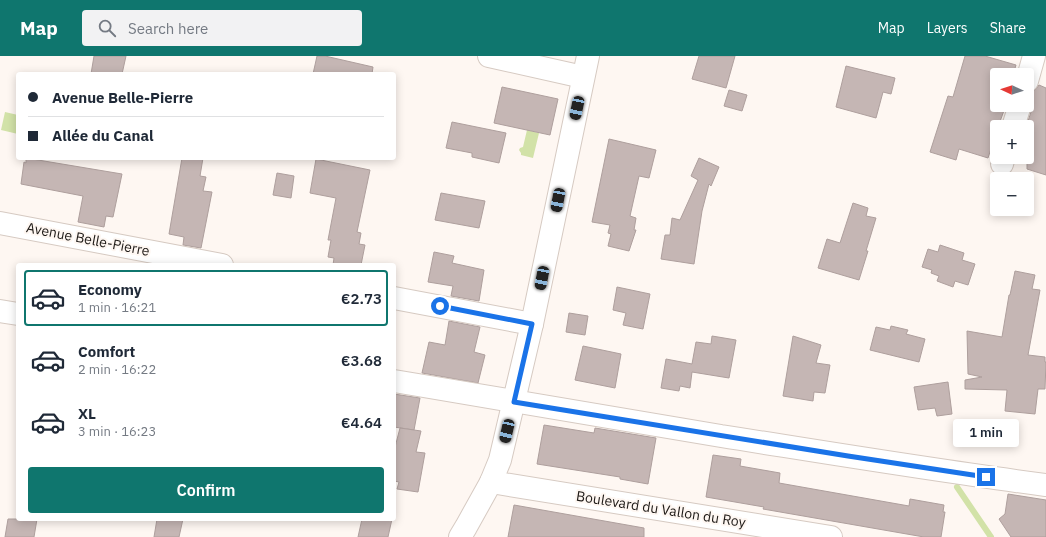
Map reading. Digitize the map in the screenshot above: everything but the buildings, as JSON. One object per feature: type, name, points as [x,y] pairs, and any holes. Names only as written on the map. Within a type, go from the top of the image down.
[{"type":"street","points":[[489,56],[583,77]]},
{"type":"street","points":[[460,537],[491,482],[500,460],[532,324],[588,56]]},
{"type":"street","name":"Avenue Belle-Pierre","points":[[0,223],[211,263]]},
{"type":"street","points":[[396,298],[532,324]]},
{"type":"street","points":[[0,311],[16,314]]},
{"type":"street","points":[[396,381],[856,458],[1046,485]]},
{"type":"street","name":"Boulevard du Vallon du Roy","points":[[491,482],[831,537]]},
{"type":"shaded area","points":[[5,112],[16,115],[16,134],[1,130]]},
{"type":"shaded area","points":[[527,130],[539,133],[533,158],[521,155],[519,150],[523,147]]},
{"type":"waterway","points":[[957,487],[991,537]]},
{"type":"route","points":[[440,306],[532,324],[514,402],[986,477]]}]
